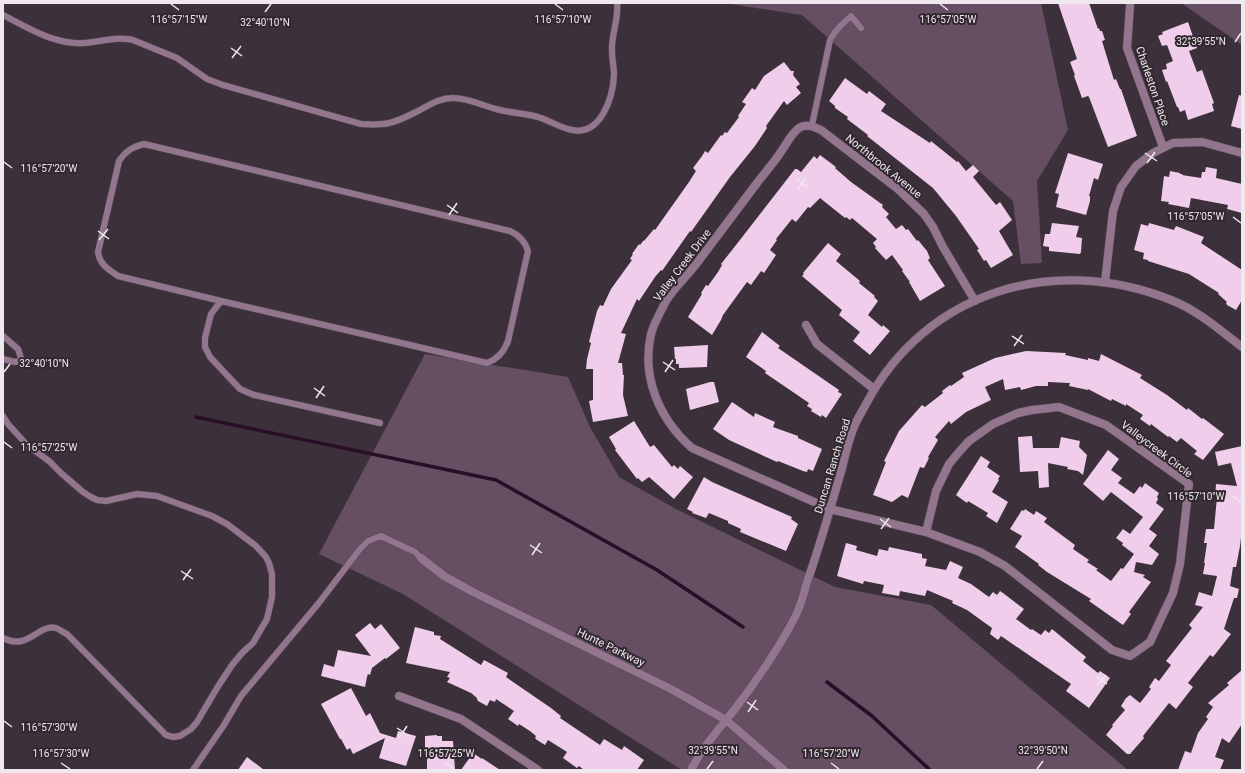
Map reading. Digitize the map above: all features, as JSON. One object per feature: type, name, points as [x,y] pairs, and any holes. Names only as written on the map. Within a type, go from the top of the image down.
[{"type":"street","name":"Charleston Place","points":[[1130,6],[1127,48],[1163,147]]},
{"type":"street","name":"Northbrook Avenue","points":[[808,125],[822,130],[898,189],[924,214],[975,301]]},
{"type":"street","name":"Valley Creek Drive","points":[[808,125],[795,130],[782,151],[685,279],[667,300],[655,322],[651,334],[648,366],[652,390],[667,421],[676,433],[692,448],[830,510]]},
{"type":"street","points":[[1105,282],[1112,211],[1116,199],[1128,176],[1136,166],[1163,147],[1173,143],[1202,142],[1242,154]]},
{"type":"street","name":"Duncan Ranch Road","points":[[691,770],[703,750],[741,701],[772,656],[797,613],[816,557],[854,427],[874,389],[898,358],[926,331],[947,316],[975,301],[1008,289],[1046,281],[1066,279],[1105,282],[1140,290],[1172,300],[1196,313],[1242,347]]},
{"type":"street","points":[[806,325],[817,344],[874,389]]},
{"type":"street","name":"Valleycreek Circle","points":[[830,510],[926,532],[980,552],[1005,566],[1112,650],[1130,656],[1150,642],[1173,593],[1181,555],[1189,484],[1106,425],[1059,407],[1032,410],[1005,418],[993,424],[969,441],[959,452],[949,464],[936,491],[926,532]]},
{"type":"street","name":"Hunte Parkway","points":[[421,558],[444,576],[473,592],[671,689],[726,720],[784,770]]},
{"type":"street","points":[[399,696],[461,719],[538,770]]},
{"type":"lane","points":[[3,15],[40,34],[61,42],[83,43],[117,39],[134,40],[176,58],[207,78],[223,85],[361,124],[384,124],[413,113],[432,102],[454,98],[470,100],[496,109],[525,113],[542,118],[571,130],[579,131],[586,130],[592,126],[602,117],[607,109],[614,75],[611,49],[617,10],[616,3]]},
{"type":"lane","points":[[808,125],[830,40],[833,34],[836,29],[851,16],[861,28]]},
{"type":"lane","points":[[144,144],[510,230],[522,239],[526,244],[528,251],[508,341],[504,350],[494,360],[487,363],[221,301],[118,276],[104,266],[100,259],[98,252],[119,161],[128,150],[134,146],[144,144]]},
{"type":"lane","points":[[221,301],[211,314],[205,338],[205,347],[210,357],[240,389],[254,395],[380,423]]},
{"type":"lane","points":[[3,336],[18,349],[21,358],[20,361],[15,362],[3,359]]},
{"type":"lane","points":[[3,416],[8,424],[27,445],[49,460],[61,473],[83,492],[97,500],[106,501],[137,494],[157,496],[212,516],[227,524],[256,546],[266,557],[272,574],[272,597],[267,619],[253,643],[243,652],[232,666],[197,722],[191,729],[180,736],[173,737],[166,735],[67,634],[56,628],[45,629],[32,638],[24,641],[15,642],[3,638]]},
{"type":"lane","points":[[193,770],[242,696],[368,541],[381,536],[415,552],[421,558]]},
{"type":"shaded area","points":[[724,3],[1041,3],[1068,130],[1037,181],[1042,263],[1021,264],[1013,201],[802,15]]},
{"type":"shaded area","points":[[1181,3],[1242,3],[1242,45]]},
{"type":"shaded area","points":[[425,354],[568,377],[590,427],[619,477],[676,509],[835,587],[931,605],[1128,770],[682,770],[403,594],[319,554]]},
{"type":"building","points":[[1058,3],[1089,3],[1098,29],[1099,28],[1100,31],[1102,31],[1105,40],[1102,41],[1114,80],[1116,79],[1121,89],[1137,136],[1108,147],[1089,97],[1082,98],[1074,76],[1075,75],[1070,62],[1077,59]]},
{"type":"building","points":[[1188,22],[1197,48],[1189,51],[1197,72],[1202,70],[1214,103],[1212,104],[1214,111],[1188,120],[1185,110],[1180,112],[1177,107],[1167,81],[1166,82],[1162,70],[1167,69],[1166,64],[1173,61],[1167,45],[1162,46],[1158,36],[1163,34],[1162,32]]},
{"type":"building","points":[[784,62],[791,71],[794,71],[793,75],[800,84],[796,87],[801,93],[787,105],[784,101],[766,126],[767,128],[755,146],[730,177],[662,271],[661,270],[655,277],[639,301],[637,299],[621,333],[626,334],[618,363],[622,363],[624,375],[623,395],[628,416],[593,422],[589,401],[593,400],[593,369],[586,369],[591,343],[589,342],[600,305],[603,306],[611,289],[632,260],[630,259],[632,254],[639,244],[640,245],[644,241],[654,229],[655,230],[689,182],[696,171],[693,168],[705,151],[708,153],[721,135],[722,136],[725,132],[727,133],[739,117],[738,116],[746,104],[742,102],[752,88],[755,90],[764,76]]},
{"type":"building","points":[[845,78],[867,94],[869,91],[886,104],[881,111],[930,143],[931,141],[957,162],[958,161],[966,171],[973,165],[979,171],[973,177],[996,205],[1000,202],[1012,220],[999,231],[1013,255],[991,268],[986,260],[984,261],[977,250],[979,249],[956,216],[933,188],[867,136],[868,135],[847,119],[848,117],[835,108],[835,106],[829,101]]},
{"type":"building","points":[[1239,95],[1242,96],[1242,129],[1231,126]]},
{"type":"building","points":[[1068,153],[1103,164],[1098,180],[1094,178],[1086,215],[1056,207],[1059,194],[1055,193]]},
{"type":"building","points":[[820,155],[836,167],[835,168],[851,182],[883,205],[882,207],[889,214],[886,217],[896,229],[902,225],[906,230],[908,229],[927,251],[930,258],[928,260],[945,286],[920,301],[910,282],[902,271],[903,270],[892,255],[886,260],[875,248],[876,247],[873,243],[877,239],[852,218],[850,220],[846,217],[845,218],[820,198],[810,208],[808,207],[796,222],[792,219],[776,239],[777,240],[770,250],[776,255],[764,273],[761,271],[751,285],[747,282],[723,315],[712,335],[688,317],[702,294],[701,293],[718,272],[722,265],[721,264],[795,169],[801,172],[814,156],[817,159]]},
{"type":"building","points":[[1206,167],[1217,169],[1216,178],[1242,184],[1242,213],[1227,209],[1228,205],[1191,198],[1189,208],[1168,204],[1169,202],[1161,201],[1164,176],[1169,177],[1170,171],[1183,174],[1182,175],[1201,178],[1202,172],[1205,172]]},
{"type":"building","points":[[1052,223],[1079,226],[1076,237],[1082,238],[1080,254],[1049,251],[1049,247],[1043,246],[1045,234],[1050,234]]},
{"type":"building","points":[[1149,223],[1174,230],[1176,226],[1204,237],[1201,243],[1242,270],[1242,300],[1236,310],[1227,305],[1227,302],[1218,294],[1219,293],[1189,274],[1143,259],[1144,253],[1134,250],[1141,224],[1148,226]]},
{"type":"building","points":[[828,243],[841,254],[836,261],[860,281],[859,283],[875,296],[874,297],[878,301],[868,315],[882,327],[883,325],[890,331],[870,355],[853,341],[860,332],[839,315],[842,310],[802,276]]},
{"type":"building","points":[[762,332],[780,346],[778,348],[839,390],[838,392],[842,394],[826,418],[822,415],[821,417],[811,411],[812,409],[807,406],[809,403],[765,373],[766,371],[746,357]]},
{"type":"building","points":[[708,345],[707,367],[679,368],[679,364],[676,364],[674,347]]},
{"type":"building","points":[[1026,351],[1066,353],[1065,355],[1099,361],[1101,354],[1142,375],[1140,378],[1187,410],[1188,408],[1202,419],[1203,418],[1224,434],[1203,460],[1194,454],[1197,451],[1181,438],[1177,442],[1151,424],[1150,426],[1140,419],[1143,415],[1126,404],[1126,406],[1112,399],[1111,401],[1088,389],[1069,386],[1070,383],[1048,382],[1048,386],[1036,386],[1021,390],[1020,387],[1005,390],[1003,379],[985,387],[991,400],[966,412],[951,424],[949,421],[935,437],[938,440],[928,457],[929,458],[924,468],[920,467],[908,498],[902,495],[892,502],[873,495],[886,462],[884,461],[899,431],[922,405],[925,407],[943,393],[942,391],[964,377],[962,373],[995,358]]},
{"type":"building","points":[[714,382],[719,402],[690,410],[686,389]]},
{"type":"building","points":[[732,402],[754,417],[755,413],[775,422],[773,427],[798,436],[798,438],[822,449],[813,471],[808,469],[807,472],[803,471],[778,461],[777,462],[729,440],[713,429]]},
{"type":"building","points":[[634,421],[650,447],[654,445],[672,467],[674,465],[678,469],[680,466],[693,477],[674,499],[649,477],[642,482],[638,478],[637,479],[615,450],[616,449],[609,437]]},
{"type":"building","points":[[1032,436],[1033,448],[1059,448],[1061,437],[1080,441],[1079,447],[1087,455],[1083,475],[1078,471],[1067,469],[1068,467],[1048,463],[1049,487],[1039,488],[1038,471],[1020,472],[1018,437]]},
{"type":"building","points":[[1242,446],[1242,529],[1236,567],[1233,567],[1230,586],[1239,589],[1237,598],[1234,598],[1224,629],[1231,634],[1213,657],[1210,655],[1188,683],[1193,687],[1176,709],[1169,703],[1143,736],[1144,738],[1130,754],[1127,754],[1106,735],[1113,726],[1112,725],[1125,710],[1121,706],[1126,698],[1130,695],[1140,703],[1151,689],[1149,687],[1155,678],[1159,681],[1171,665],[1166,661],[1192,628],[1189,625],[1203,607],[1195,605],[1199,592],[1212,596],[1217,576],[1203,574],[1207,543],[1204,543],[1206,529],[1214,529],[1217,497],[1215,497],[1216,484],[1237,486],[1231,463],[1218,466],[1215,452]]},
{"type":"building","points":[[1108,450],[1119,459],[1111,470],[1122,478],[1118,483],[1134,494],[1140,486],[1142,488],[1145,483],[1159,493],[1156,503],[1164,509],[1149,529],[1157,535],[1149,546],[1159,554],[1152,565],[1136,562],[1134,572],[1145,575],[1143,577],[1151,582],[1129,612],[1131,614],[1123,625],[1089,601],[1091,599],[1047,572],[1038,565],[1039,564],[1015,547],[1022,536],[1010,529],[1022,510],[1024,511],[1025,509],[1034,515],[1036,511],[1047,518],[1044,522],[1075,545],[1073,549],[1089,560],[1087,562],[1098,569],[1096,570],[1111,581],[1121,568],[1123,569],[1134,554],[1122,545],[1123,543],[1116,538],[1123,529],[1130,534],[1143,517],[1111,492],[1103,501],[1083,484]]},
{"type":"building","points":[[981,456],[990,462],[987,467],[1000,476],[992,492],[1008,502],[997,523],[986,516],[988,513],[968,501],[967,503],[956,495]]},
{"type":"building","points":[[704,477],[712,482],[792,517],[791,519],[798,524],[786,551],[740,532],[741,529],[728,523],[728,521],[709,513],[706,518],[692,513],[693,512],[687,509]]},
{"type":"building","points":[[846,543],[857,546],[856,550],[877,556],[879,549],[888,551],[889,547],[922,554],[922,558],[927,559],[925,566],[946,570],[950,561],[963,567],[958,578],[971,584],[989,597],[993,592],[997,595],[1000,591],[1024,609],[1016,619],[1041,635],[1045,630],[1049,633],[1052,629],[1086,657],[1083,661],[1098,673],[1100,671],[1110,678],[1089,708],[1066,691],[1071,684],[1001,636],[998,640],[990,634],[992,628],[967,610],[952,603],[953,601],[927,590],[925,596],[900,591],[899,596],[882,593],[884,585],[864,581],[863,584],[837,576]]},
{"type":"building","points":[[370,623],[375,629],[381,624],[400,648],[372,668],[370,675],[368,674],[365,687],[321,676],[324,664],[334,667],[338,650],[371,656],[355,635]]},
{"type":"building","points":[[415,627],[434,632],[434,635],[441,636],[440,639],[481,665],[484,660],[508,673],[506,677],[551,708],[561,716],[560,718],[600,745],[604,739],[622,750],[624,746],[644,760],[637,770],[584,770],[579,766],[577,768],[563,758],[567,752],[548,740],[545,745],[537,740],[535,738],[536,736],[530,731],[519,724],[518,726],[508,719],[514,711],[496,699],[495,702],[490,700],[487,706],[478,701],[477,698],[471,693],[447,682],[450,678],[447,677],[450,672],[406,663]]},
{"type":"building","points":[[1242,670],[1242,724],[1229,743],[1222,738],[1215,757],[1224,760],[1220,770],[1178,770],[1185,751],[1191,753],[1198,733],[1208,719],[1206,717],[1213,707],[1208,703],[1229,685],[1227,683]]},
{"type":"building","points":[[351,688],[366,716],[370,713],[380,733],[396,738],[398,731],[416,736],[406,766],[379,758],[385,738],[353,754],[350,748],[347,750],[321,704]]},
{"type":"building","points":[[425,736],[442,736],[442,741],[453,741],[455,770],[427,770]]},
{"type":"building","points":[[473,753],[482,758],[500,770],[461,770]]},
{"type":"building","points":[[247,757],[264,770],[238,770]]},
{"type":"waterway","points":[[196,417],[496,480],[657,570],[743,627]]},
{"type":"waterway","points":[[827,682],[872,716],[930,770]]}]
